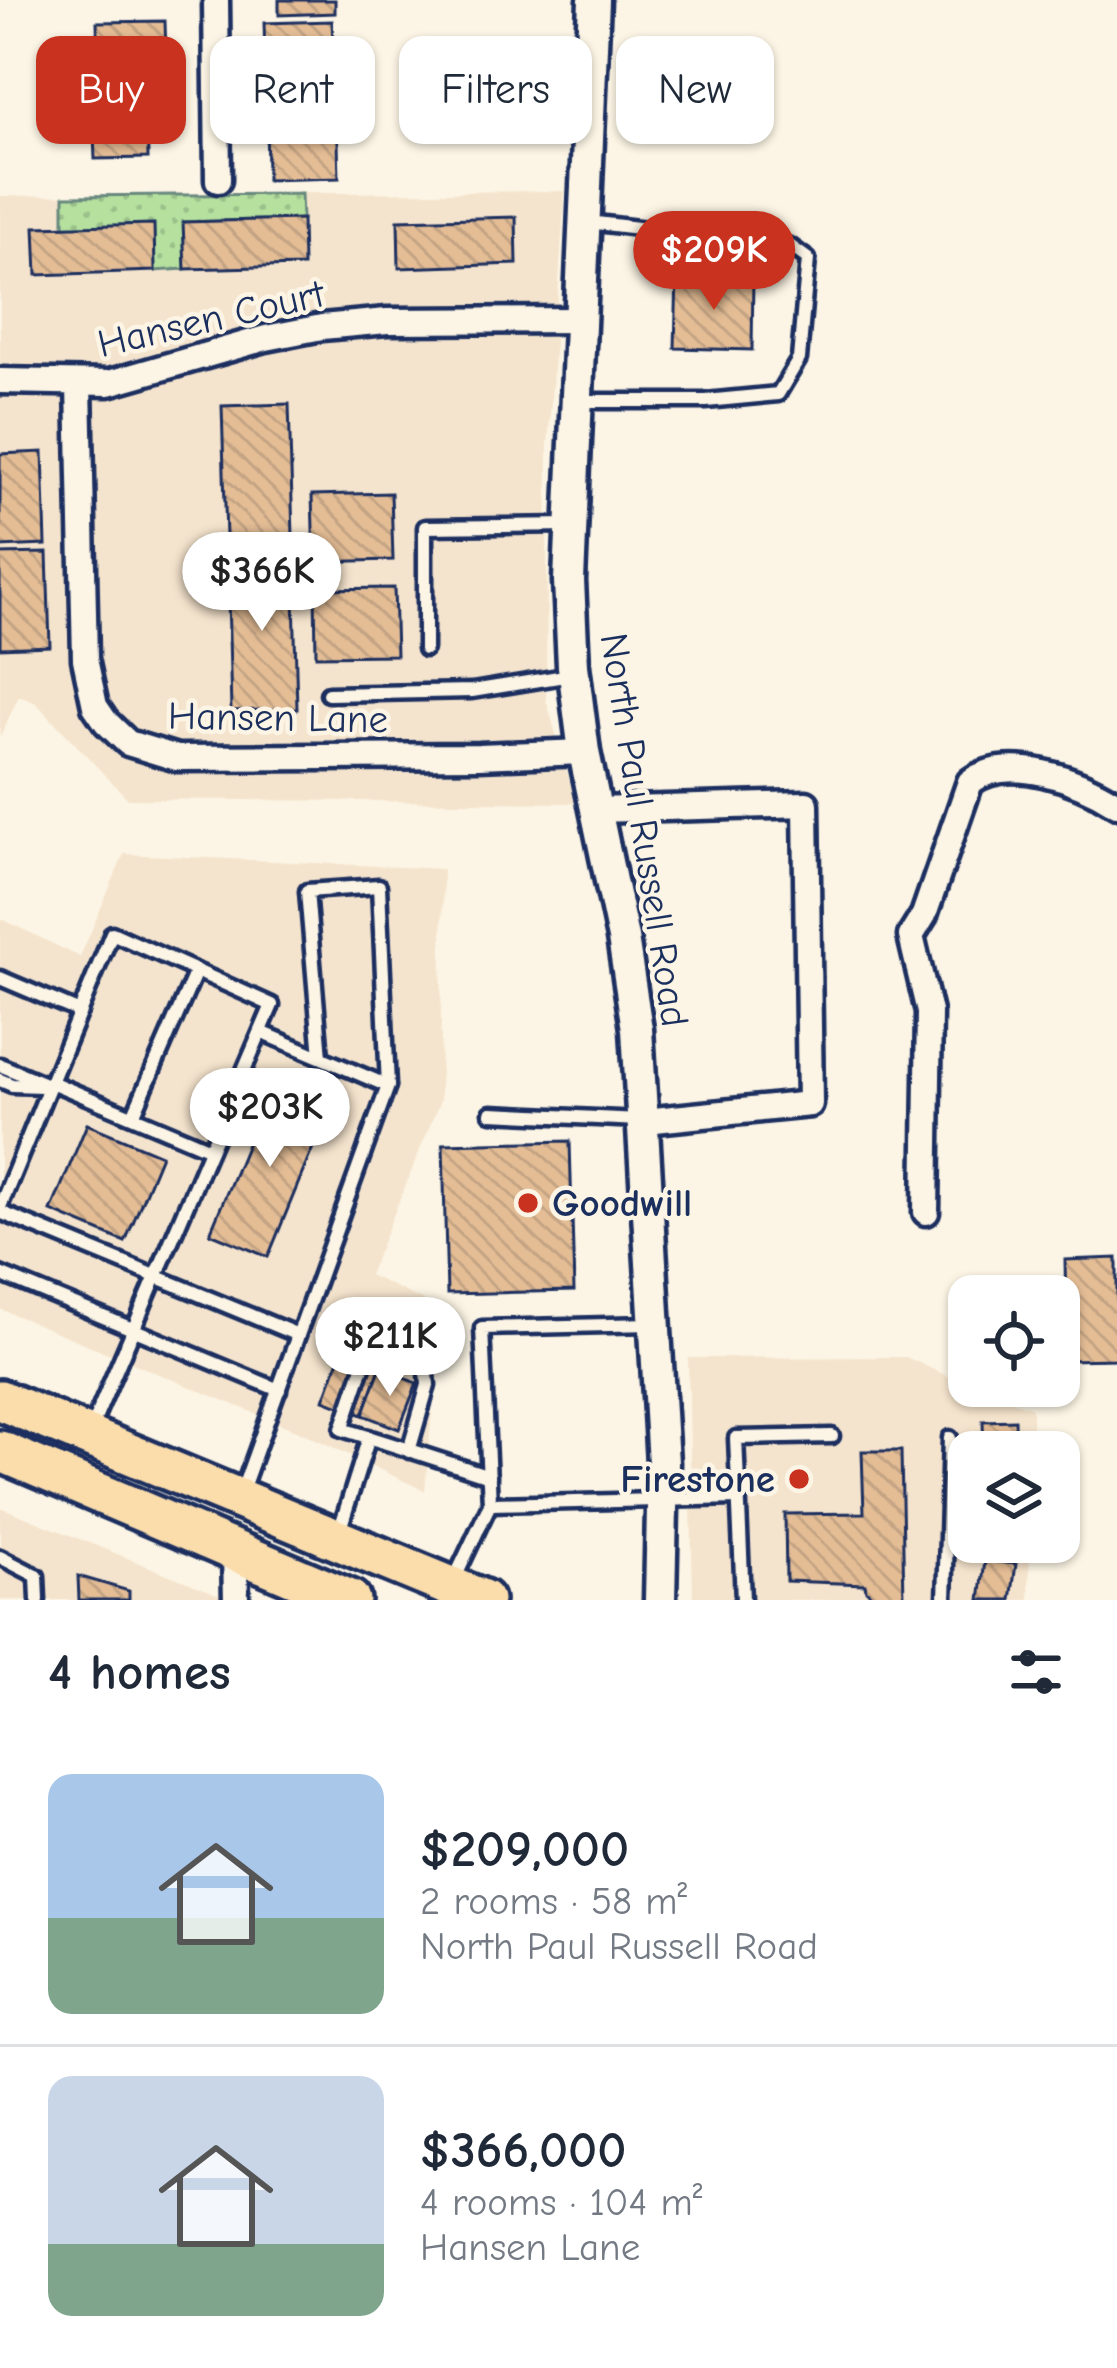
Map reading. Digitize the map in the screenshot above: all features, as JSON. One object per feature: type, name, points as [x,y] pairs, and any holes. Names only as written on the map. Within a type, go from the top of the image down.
[{"type":"main road","points":[[0,1400],[467,1593]]},
{"type":"main road","points":[[6,1453],[68,1450],[87,1438]]},
{"type":"main road","points":[[87,1438],[101,1494]]},
{"type":"main road","points":[[6,1453],[350,1600]]},
{"type":"street","points":[[216,0],[218,180]]},
{"type":"street","name":"North Paul Russell Road","points":[[595,0],[571,525],[574,675],[584,752],[637,1029],[664,1500],[660,1600]]},
{"type":"street","name":"Hansen Court","points":[[0,381],[79,385],[149,374],[266,338],[322,327],[582,320]]},
{"type":"street","name":"Hansen Lane","points":[[79,385],[85,659],[95,706],[128,743],[177,758],[584,752]]},
{"type":"street","points":[[926,1212],[929,1012],[910,936],[924,915],[970,782],[985,771],[1004,768],[1041,773],[1117,804]]},
{"type":"street","points":[[596,810],[806,804],[810,1104],[645,1120]]},
{"type":"street","points":[[235,1552],[236,1600]]},
{"type":"lane","points":[[578,400],[706,401],[778,394],[799,359],[808,259],[790,246],[587,222]]},
{"type":"lane","points":[[425,649],[425,526],[571,525]]},
{"type":"lane","points":[[328,694],[472,692],[574,675]]},
{"type":"lane","points":[[239,1498],[388,1086],[379,886],[307,891],[321,1058]]},
{"type":"lane","points":[[87,1438],[155,1276],[272,1005],[112,933],[0,1209],[155,1276],[298,1335]]},
{"type":"lane","points":[[133,1116],[196,971]]},
{"type":"lane","points":[[0,978],[80,1012]]},
{"type":"lane","points":[[261,1032],[388,1086]]},
{"type":"lane","points":[[0,1065],[210,1149]]},
{"type":"lane","points":[[0,1080],[12,1085],[50,1084]]},
{"type":"lane","points":[[491,1113],[645,1120]]},
{"type":"lane","points":[[0,1274],[278,1390]]},
{"type":"lane","points":[[467,1593],[490,1504],[482,1328],[656,1324]]},
{"type":"lane","points":[[410,1450],[428,1385],[424,1343],[377,1325],[342,1429],[489,1476]]},
{"type":"lane","points":[[742,1600],[736,1438],[832,1436]]},
{"type":"lane","points":[[337,1539],[368,1437]]},
{"type":"lane","points":[[490,1504],[738,1498]]},
{"type":"lane","points":[[945,1600],[948,1503]]},
{"type":"lane","points":[[0,1557],[37,1576],[38,1600]]},
{"type":"shaded area","points":[[565,191],[548,446],[546,699],[576,803],[128,799],[36,703],[19,696],[0,737],[0,196]]},
{"type":"shaded area","points":[[124,854],[443,869],[440,1101],[369,1275],[441,1309],[425,1491],[303,1433],[0,1309],[0,918],[80,957]]},
{"type":"shaded area","name":"Firestone","points":[[906,1357],[948,1376],[948,1407],[1032,1408],[1032,1431],[948,1431],[948,1563],[1030,1563],[1029,1600],[693,1600],[688,1358]]},
{"type":"shaded area","points":[[0,1507],[227,1598],[227,1600],[0,1600]]},
{"type":"green space","points":[[301,194],[302,219],[184,222],[185,269],[155,271],[153,224],[64,227],[64,196]]},
{"type":"building","points":[[279,0],[335,0],[335,13],[279,15]]},
{"type":"building","points":[[165,21],[165,36],[97,36],[97,22]]},
{"type":"building","points":[[332,21],[333,36],[264,36],[264,23]]},
{"type":"building","points":[[94,144],[148,144],[148,158],[95,159]]},
{"type":"building","points":[[266,144],[338,144],[339,178],[267,180]]},
{"type":"building","points":[[516,217],[517,264],[399,268],[398,220]]},
{"type":"building","points":[[302,219],[303,266],[185,269],[183,222]]},
{"type":"building","points":[[154,224],[155,271],[37,275],[35,227]]},
{"type":"building","points":[[677,275],[753,277],[752,350],[675,348]]},
{"type":"building","points":[[289,404],[293,536],[226,538],[222,406]]},
{"type":"building","points":[[43,452],[46,545],[0,547],[0,454]]},
{"type":"building","points":[[391,493],[393,560],[314,562],[312,495]]},
{"type":"building","points":[[47,553],[50,646],[0,648],[0,554]]},
{"type":"building","points":[[293,557],[297,709],[231,711],[227,559]]},
{"type":"building","points":[[394,588],[396,655],[316,656],[315,589]]},
{"type":"building","points":[[273,1082],[330,1106],[268,1257],[210,1233]]},
{"type":"building","points":[[87,1124],[161,1155],[125,1242],[51,1211]]},
{"type":"building","points":[[570,1141],[574,1291],[447,1294],[443,1144]]},
{"type":"building","points":[[1117,1258],[1117,1359],[1080,1360],[1080,1275],[1065,1275],[1065,1260]]},
{"type":"building","points":[[341,1354],[380,1369],[363,1415],[324,1400]]},
{"type":"building","points":[[380,1369],[417,1383],[399,1429],[363,1415]]},
{"type":"building","points":[[1015,1420],[1015,1431],[983,1431],[983,1421]]},
{"type":"building","points":[[862,1451],[901,1451],[904,1600],[877,1600],[865,1584],[786,1581],[785,1514],[864,1513]]},
{"type":"building","points":[[985,1563],[1016,1564],[1011,1600],[980,1600]]},
{"type":"building","points":[[78,1576],[129,1591],[129,1600],[79,1600]]},
{"type":"place","name":"Goodwill","points":[[528,1203]]},
{"type":"place","name":"Firestone","points":[[799,1479]]}]
